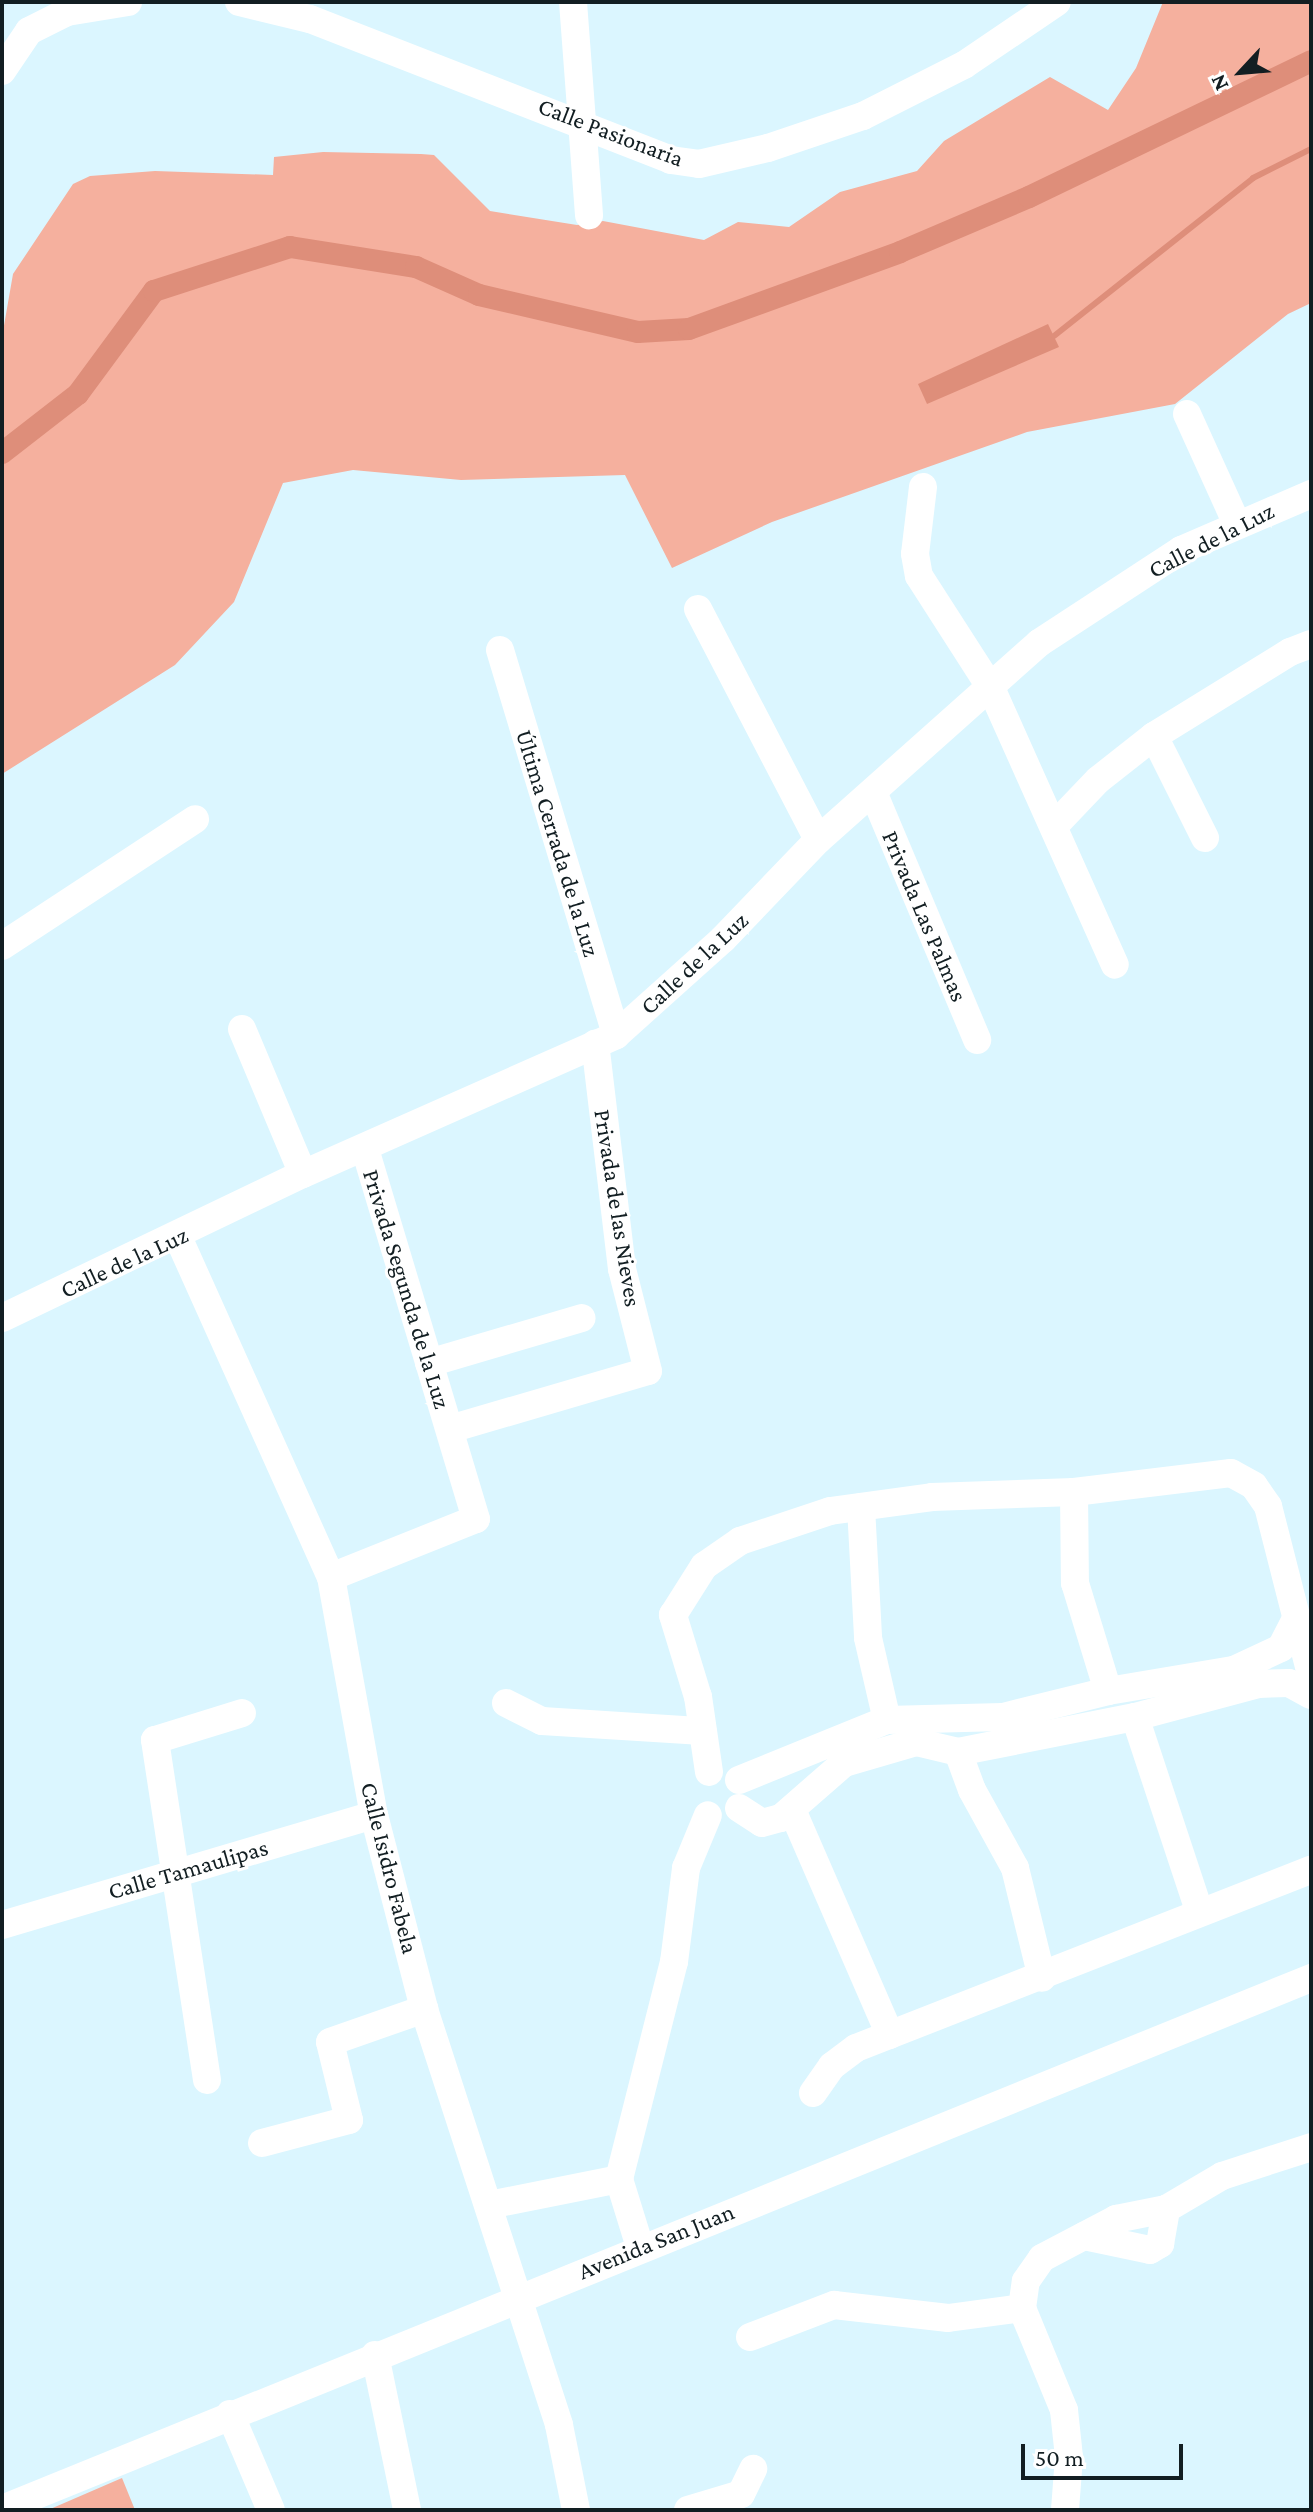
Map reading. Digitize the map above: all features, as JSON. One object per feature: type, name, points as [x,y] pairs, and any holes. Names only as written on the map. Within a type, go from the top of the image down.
[{"type":"street","points":[[2,71],[15,30],[67,12],[128,2]]},
{"type":"street","name":"Calle Pasionaria","points":[[239,2],[310,19],[580,120],[671,160],[699,164],[768,148],[863,116],[964,65],[1057,2]]},
{"type":"street","points":[[573,2],[589,215]]},
{"type":"street","points":[[1187,414],[1236,522]]},
{"type":"street","points":[[923,487],[915,554],[919,576],[991,688],[1055,825],[1115,965]]},
{"type":"street","name":"Calle de la Luz","points":[[2,1318],[178,1237],[303,1174],[606,1040],[723,939],[818,840],[1039,643],[1181,550],[1236,522],[1311,494]]},
{"type":"street","points":[[698,609],[818,840]]},
{"type":"street","points":[[1055,825],[1098,780],[1154,736],[1290,652],[1311,644]]},
{"type":"street","name":"Última Cerrada de la Luz","points":[[500,650],[606,1040]]},
{"type":"street","points":[[1154,736],[1205,838]]},
{"type":"street","name":"Privada Las Palmas","points":[[873,792],[977,1040]]},
{"type":"street","points":[[2,946],[195,819]]},
{"type":"street","points":[[242,1029],[303,1174]]},
{"type":"street","name":"Privada de las Nieves","points":[[606,1040],[622,1269],[648,1371]]},
{"type":"street","name":"Privada Segunda de la Luz","points":[[331,1577],[476,1519],[365,1148]]},
{"type":"street","name":"Calle Isidro Fabela","points":[[178,1237],[331,1577],[374,1815],[424,2009],[559,2425],[576,2510]]},
{"type":"street","points":[[429,1363],[582,1318]]},
{"type":"street","name":"Privada Segunda de la Luz","points":[[450,1429],[648,1371]]},
{"type":"street","points":[[640,2247],[619,2179],[674,1962],[686,1868],[708,1815],[696,1790],[709,1772],[698,1697],[675,1634],[673,1615],[684,1592],[704,1566],[740,1541],[830,1511],[932,1497],[1074,1492],[1231,1473],[1254,1486],[1268,1506],[1311,1675]]},
{"type":"street","points":[[1074,1492],[1075,1583],[1108,1691]]},
{"type":"street","points":[[861,1507],[868,1638],[887,1720]]},
{"type":"street","points":[[708,1815],[725,1817],[739,1794],[887,1720],[1003,1717],[1108,1691],[1234,1670],[1281,1648],[1296,1619]]},
{"type":"street","points":[[709,1772],[724,1770],[762,1823],[793,1812],[823,1777],[844,1763],[916,1742],[958,1752],[1135,1717],[1258,1684],[1289,1683],[1311,1695]]},
{"type":"street","points":[[506,1703],[542,1721],[703,1731]]},
{"type":"street","points":[[207,2080],[155,1740],[242,1713]]},
{"type":"street","points":[[1135,1717],[1199,1911]]},
{"type":"street","points":[[958,1752],[972,1790],[1015,1868],[1042,1978]]},
{"type":"street","points":[[793,1812],[890,2035]]},
{"type":"street","name":"Calle Tamaulipas","points":[[2,1925],[374,1815]]},
{"type":"street","points":[[813,2093],[844,2057],[890,2035],[1042,1978],[1199,1911],[1311,1870]]},
{"type":"street","name":"Avenida San Juan","points":[[2,2509],[640,2247],[1311,1978]]},
{"type":"street","points":[[262,2143],[349,2120],[330,2042],[424,2009]]},
{"type":"street","points":[[1065,2510],[1069,2457],[1064,2410],[1022,2308],[1026,2281],[1042,2258],[1116,2219],[1166,2209],[1222,2176],[1311,2147]]},
{"type":"street","points":[[489,2205],[619,2179]]},
{"type":"street","points":[[750,2337],[834,2305],[948,2318],[1022,2308]]},
{"type":"street","points":[[375,2355],[407,2510]]},
{"type":"street","points":[[230,2414],[271,2510]]},
{"type":"street","points":[[688,2510],[741,2494],[753,2469]]},
{"type":"shaded area","points":[[1163,2],[1311,2],[1311,303],[1288,314],[1175,404],[1027,432],[772,522],[672,568],[625,475],[461,480],[353,470],[283,483],[234,602],[175,665],[2,774],[2,337],[13,274],[73,184],[90,176],[155,171],[273,175],[274,157],[323,152],[421,154],[434,155],[490,211],[577,225],[603,221],[704,240],[738,222],[789,227],[840,192],[917,171],[944,141],[1050,77],[1108,110],[1136,68]]},
{"type":"shaded area","points":[[1048,324],[1059,347],[927,404],[918,384]]},
{"type":"shaded area","points":[[122,2478],[135,2510],[48,2510]]},
{"type":"waterway","points":[[2,453],[78,394],[154,291],[290,247],[416,267],[479,295],[638,332],[689,329],[900,252],[1029,197],[1311,61]]},
{"type":"waterway","points":[[1054,336],[1253,178],[1311,149]]}]
